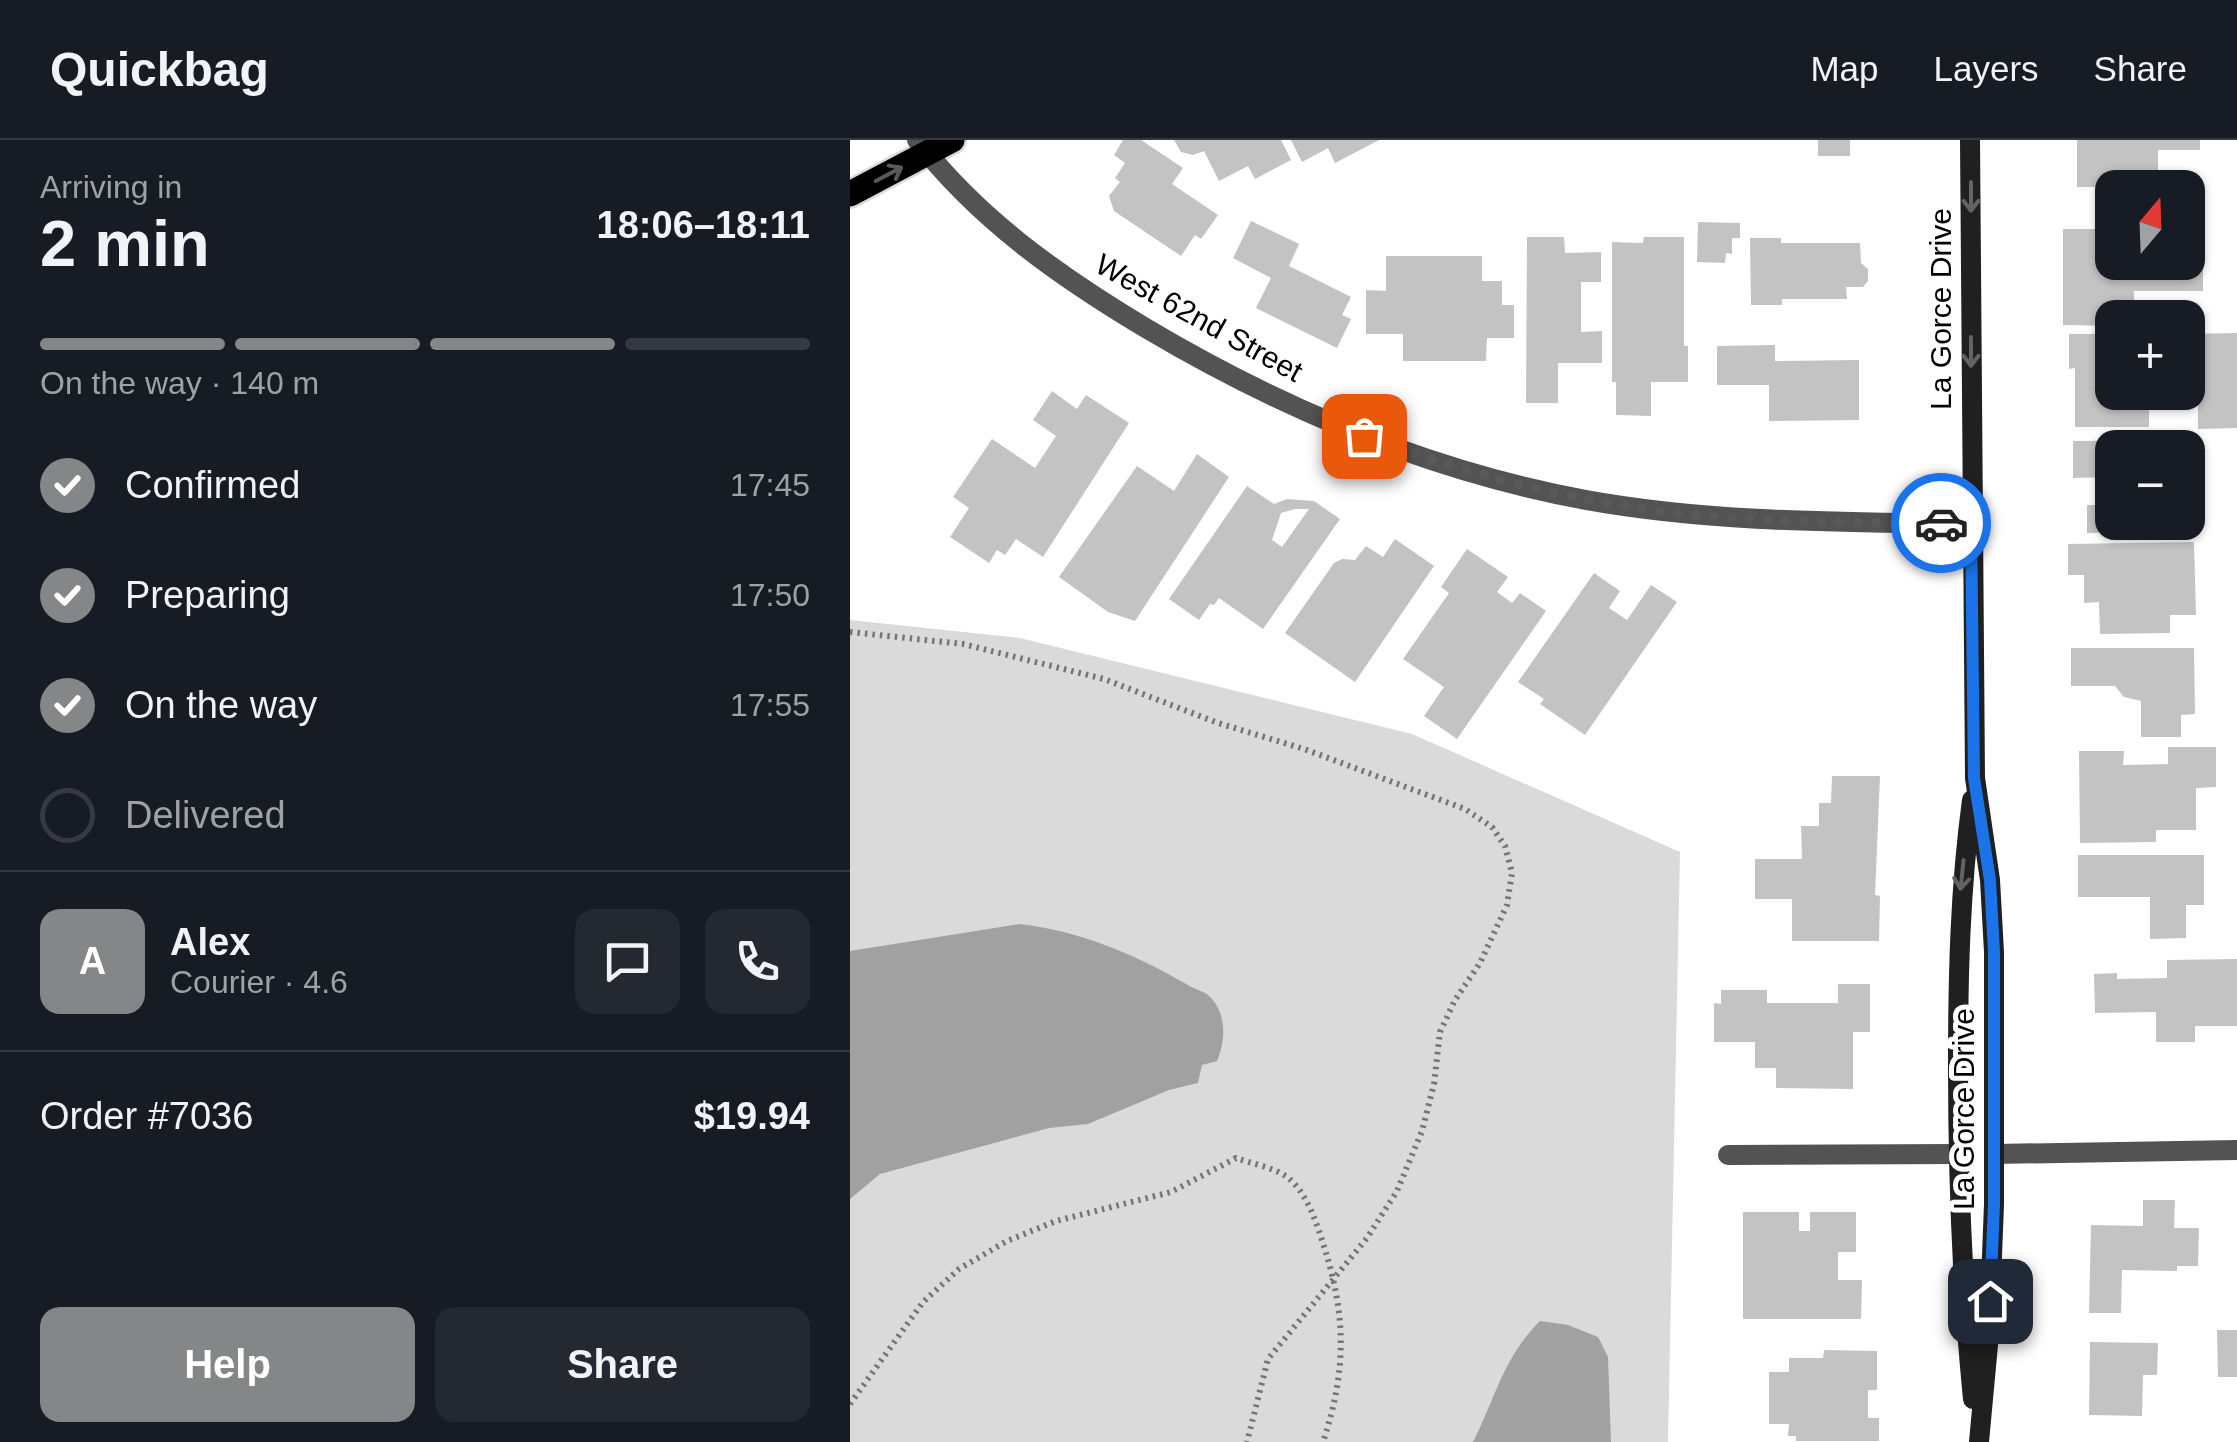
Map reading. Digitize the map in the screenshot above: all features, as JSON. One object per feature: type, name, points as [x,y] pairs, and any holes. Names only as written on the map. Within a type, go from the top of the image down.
[{"type":"main road","points":[[850,194],[922,147],[952,140]]},
{"type":"main road","name":"La Gorce Drive","points":[[1970,140],[1974,778],[1961,880],[1958,1154],[1965,1313],[1978,1442]]},
{"type":"main road","name":"La Gorce Drive","points":[[1974,778],[1990,880],[1994,952],[1989,1334],[1978,1442]]},
{"type":"street","name":"West 62nd Street","points":[[922,147],[1008,234],[1095,297],[1261,392],[1399,448],[1519,484],[1627,506],[1767,519],[1971,524]]},
{"type":"street","points":[[1994,1154],[2237,1150]]},
{"type":"street","points":[[1728,1154],[1958,1154]]},
{"type":"path","points":[[850,632],[962,644],[1104,679],[1465,809],[1492,826],[1504,846],[1512,873],[1507,905],[1480,963],[1454,1000],[1440,1032],[1434,1084],[1422,1131],[1396,1190],[1368,1238],[1268,1359],[1247,1442]]},
{"type":"path","points":[[850,1404],[923,1302],[959,1269],[1007,1241],[1056,1221],[1171,1192],[1236,1158],[1286,1177],[1305,1198],[1334,1279],[1342,1324],[1340,1356],[1323,1442]]},
{"type":"shaded area","points":[[850,620],[1020,638],[1412,734],[1680,852],[1668,1442],[850,1442]]},
{"type":"shaded area","points":[[1020,924],[1065,932],[1107,946],[1208,995],[1222,1018],[1222,1044],[1217,1061],[1202,1065],[1198,1083],[1169,1090],[1088,1124],[1049,1128],[880,1174],[850,1199],[850,951]]},
{"type":"shaded area","points":[[1540,1321],[1568,1325],[1598,1337],[1608,1357],[1611,1442],[1473,1442],[1517,1349]]},
{"type":"building","points":[[1123,140],[1141,140],[1183,168],[1172,184],[1218,215],[1201,239],[1195,235],[1181,256],[1114,211],[1109,196],[1120,182],[1115,178],[1125,163],[1114,155]]},
{"type":"building","points":[[1174,140],[1281,140],[1291,160],[1255,179],[1248,166],[1219,181],[1204,151],[1193,155],[1181,152]]},
{"type":"building","points":[[1291,140],[1379,140],[1335,163],[1328,148],[1302,162]]},
{"type":"building","points":[[1818,140],[1850,140],[1850,156],[1818,156]]},
{"type":"building","points":[[2077,140],[2200,140],[2200,150],[2158,150],[2158,170],[2095,170],[2095,187],[2077,187]]},
{"type":"building","points":[[1251,221],[1299,244],[1289,266],[1351,297],[1342,315],[1351,319],[1337,348],[1256,308],[1271,278],[1233,258]]},
{"type":"building","points":[[1698,222],[1740,223],[1740,238],[1732,238],[1732,254],[1726,253],[1725,263],[1697,262]]},
{"type":"building","points":[[2063,229],[2095,229],[2095,280],[2203,280],[2203,291],[2134,291],[2134,300],[2095,300],[2095,326],[2063,325]]},
{"type":"building","points":[[1527,237],[1564,237],[1565,253],[1601,252],[1601,282],[1581,282],[1581,332],[1602,331],[1602,363],[1558,363],[1558,403],[1526,403]]},
{"type":"building","points":[[1644,237],[1684,237],[1684,346],[1688,346],[1688,382],[1651,382],[1651,416],[1616,415],[1616,382],[1612,382],[1612,242],[1643,243]]},
{"type":"building","points":[[1750,238],[1781,238],[1781,243],[1860,243],[1861,263],[1868,269],[1868,281],[1863,287],[1846,287],[1847,299],[1782,299],[1782,305],[1751,305]]},
{"type":"building","points":[[1386,256],[1482,256],[1482,281],[1502,281],[1502,305],[1514,305],[1514,338],[1487,338],[1486,361],[1403,361],[1403,334],[1366,334],[1366,290],[1386,291]]},
{"type":"building","points":[[2237,333],[2237,428],[2198,429],[2198,410],[2205,410],[2205,334]]},
{"type":"building","points":[[2069,334],[2095,334],[2095,410],[2149,410],[2149,427],[2075,427],[2075,368],[2069,369]]},
{"type":"building","points":[[1775,345],[1775,361],[1859,360],[1859,420],[1769,421],[1769,385],[1717,385],[1717,346]]},
{"type":"building","points":[[1052,391],[1077,409],[1086,395],[1129,423],[1043,557],[1016,539],[1005,555],[997,550],[989,563],[950,537],[969,508],[953,497],[992,439],[1035,468],[1056,436],[1033,420]]},
{"type":"building","points":[[2073,441],[2095,441],[2095,477],[2073,478]]},
{"type":"building","points":[[1197,454],[1229,477],[1135,621],[1108,612],[1059,577],[1137,466],[1174,491]]},
{"type":"building","points":[[1247,486],[1274,504],[1287,499],[1314,501],[1340,519],[1263,629],[1219,598],[1199,620],[1169,599]],"holes":[[[1309,509],[1282,547],[1272,540],[1281,513]]]},
{"type":"building","points":[[2087,505],[2095,505],[2095,533],[2087,533]]},
{"type":"building","points":[[1395,539],[1434,566],[1355,682],[1285,633],[1334,563],[1355,560],[1366,546],[1383,557]]},
{"type":"building","points":[[2194,542],[2196,615],[2170,615],[2170,633],[2100,634],[2099,602],[2084,603],[2084,575],[2068,575],[2068,544]]},
{"type":"building","points":[[1467,549],[1508,577],[1497,592],[1512,603],[1520,593],[1546,611],[1457,739],[1424,716],[1444,687],[1403,659],[1449,593],[1441,587]]},
{"type":"building","points":[[1594,573],[1620,591],[1609,608],[1627,620],[1651,585],[1677,602],[1585,735],[1540,704],[1544,699],[1518,682]]},
{"type":"building","points":[[2071,648],[2194,648],[2195,714],[2181,715],[2181,737],[2141,737],[2141,701],[2124,697],[2115,686],[2071,686]]},
{"type":"building","points":[[2168,747],[2216,747],[2216,787],[2196,788],[2196,830],[2156,830],[2156,842],[2080,843],[2079,751],[2124,751],[2123,765],[2168,764]]},
{"type":"building","points":[[1832,776],[1880,776],[1875,895],[1880,896],[1879,941],[1792,941],[1792,899],[1755,899],[1755,859],[1802,859],[1801,826],[1819,826],[1819,803],[1831,803]]},
{"type":"building","points":[[2078,855],[2204,855],[2204,905],[2186,905],[2186,938],[2150,939],[2150,897],[2078,897]]},
{"type":"building","points":[[2237,959],[2237,1026],[2195,1026],[2195,1042],[2156,1042],[2156,1012],[2095,1013],[2094,974],[2117,973],[2117,979],[2167,978],[2167,960]]},
{"type":"building","points":[[1838,984],[1870,984],[1870,1032],[1853,1032],[1853,1089],[1776,1088],[1776,1068],[1755,1068],[1755,1042],[1714,1042],[1714,1003],[1721,1004],[1721,990],[1767,990],[1767,1003],[1838,1003]]},
{"type":"building","points":[[2143,1200],[2175,1200],[2174,1228],[2199,1228],[2198,1266],[2177,1266],[2177,1271],[2122,1270],[2121,1313],[2089,1313],[2091,1225],[2143,1226]]},
{"type":"building","points":[[1743,1212],[1799,1212],[1799,1231],[1810,1231],[1810,1212],[1856,1212],[1856,1252],[1838,1252],[1838,1280],[1862,1280],[1861,1319],[1743,1319]]},
{"type":"building","points":[[2217,1330],[2237,1330],[2237,1377],[2218,1377]]},
{"type":"building","points":[[2090,1342],[2158,1343],[2157,1375],[2143,1375],[2142,1416],[2089,1415]]},
{"type":"building","points":[[1824,1350],[1877,1351],[1877,1390],[1868,1390],[1868,1418],[1879,1418],[1879,1441],[1796,1441],[1796,1436],[1788,1436],[1789,1424],[1769,1424],[1769,1372],[1789,1372],[1789,1358],[1823,1358]]},
{"type":"way so far","points":[[1364,436],[1519,484],[1627,506],[1767,519],[1941,523]]},
{"type":"route","points":[[1941,523],[1971,524],[1974,778],[1990,880],[1994,952],[1990,1301]]}]
